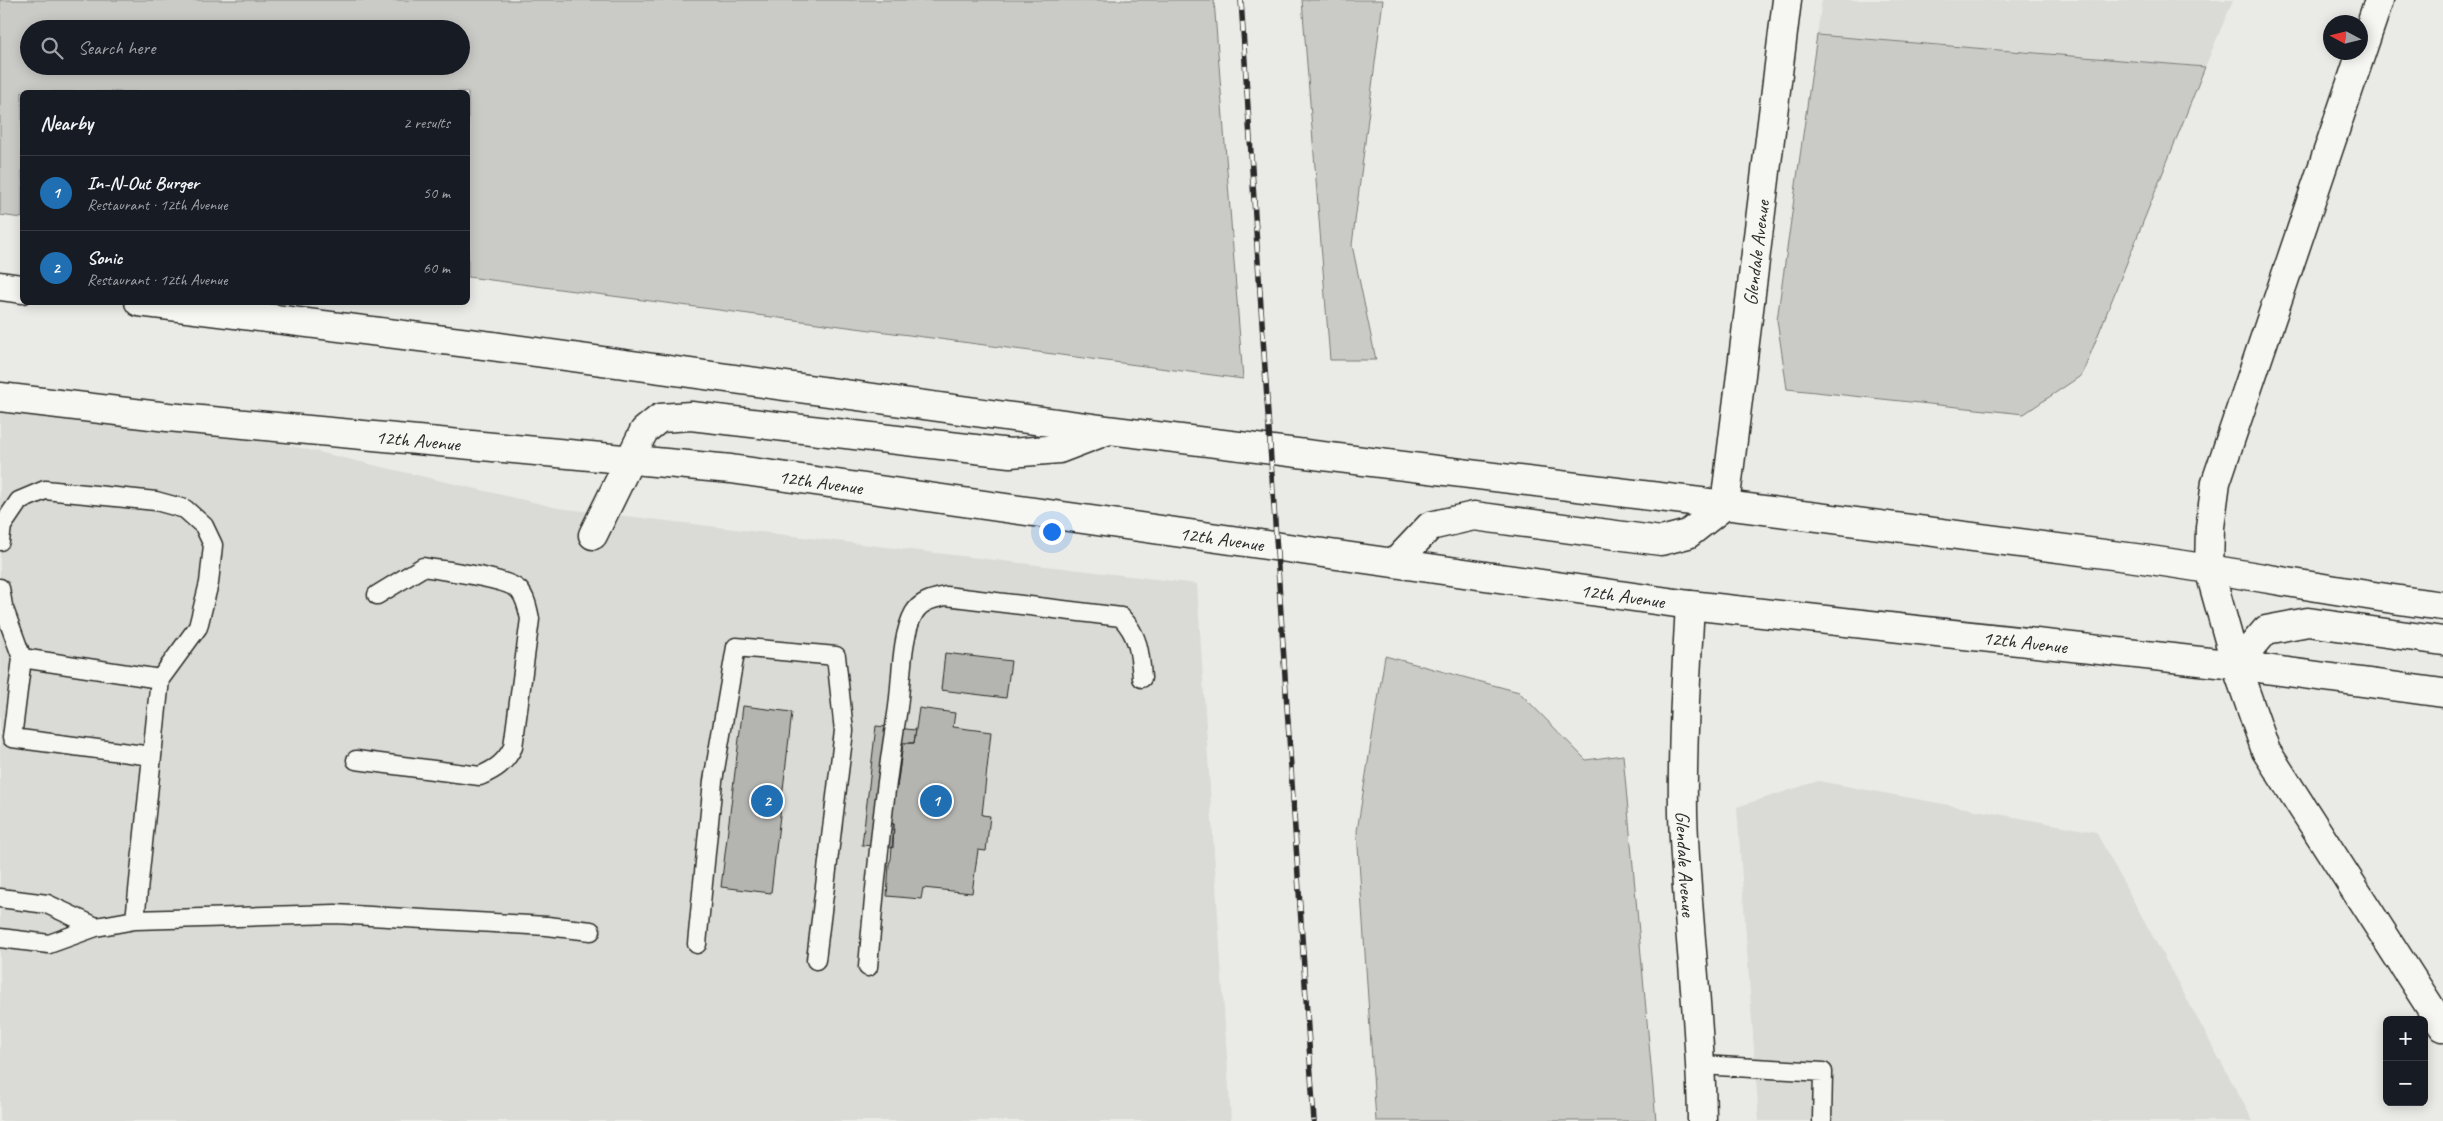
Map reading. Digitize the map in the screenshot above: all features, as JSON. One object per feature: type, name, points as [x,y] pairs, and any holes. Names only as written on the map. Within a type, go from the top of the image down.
[{"type":"main road","name":"Glendale Avenue","points":[[1725,505],[1787,0]]},
{"type":"main road","points":[[2379,0],[2216,482],[2210,527],[2209,569],[2236,665],[2266,751],[2443,1027]]},
{"type":"main road","points":[[0,286],[20,289]]},
{"type":"main road","points":[[163,305],[492,346],[1108,430],[1725,505],[2209,569],[2344,593],[2443,606]]},
{"type":"main road","name":"12th Avenue","points":[[0,396],[178,418],[730,469],[1690,605],[2236,665],[2443,692]]},
{"type":"main road","points":[[593,535],[644,431],[660,418],[691,416],[1010,453],[1059,449],[1108,430]]},
{"type":"main road","points":[[1395,563],[1430,526],[1474,516],[1661,541],[1688,534],[1725,505]]},
{"type":"main road","name":"Glendale Avenue","points":[[1690,605],[1684,713],[1683,815],[1701,1065],[1702,1121]]},
{"type":"main road","points":[[2236,665],[2266,630],[2308,622],[2443,642]]},
{"type":"lane","points":[[0,541],[2,526],[19,501],[45,490],[156,501],[185,509],[204,526],[214,545],[209,583],[198,627],[160,679],[135,920]]},
{"type":"lane","points":[[356,760],[480,776],[495,770],[506,761],[513,747],[530,619],[528,605],[519,590],[507,582],[423,567],[377,595]]},
{"type":"lane","points":[[0,588],[3,606],[22,658],[12,738],[152,756]]},
{"type":"lane","points":[[868,967],[880,828],[909,623],[915,611],[926,601],[946,596],[1105,613],[1121,617],[1132,629],[1140,652],[1142,678]]},
{"type":"lane","points":[[697,944],[713,780],[736,647],[836,656],[844,731],[816,960]]},
{"type":"lane","points":[[22,658],[160,679]]},
{"type":"lane","points":[[0,898],[48,904],[96,926]]},
{"type":"lane","points":[[0,938],[49,944],[96,926],[135,920],[335,914],[547,926],[591,931]]},
{"type":"lane","points":[[1701,1065],[1823,1072],[1822,1121]]},
{"type":"shaded area","points":[[0,0],[1214,0],[1243,379],[470,277],[470,90],[20,90],[20,218],[0,215]]},
{"type":"shaded area","points":[[1302,0],[1383,0],[1352,245],[1376,360],[1330,360]]},
{"type":"shaded area","points":[[1822,0],[2233,0],[2205,67],[1817,35]]},
{"type":"shaded area","points":[[1817,35],[2205,67],[2082,375],[2024,414],[1787,389],[1777,320]]},
{"type":"shaded area","points":[[0,397],[168,417],[558,508],[1197,584],[1231,1121],[0,1121]]},
{"type":"shaded area","points":[[1385,656],[1519,692],[1586,760],[1623,755],[1656,1121],[1376,1121],[1357,831]]},
{"type":"shaded area","points":[[1818,781],[2096,832],[2253,1121],[1759,1121],[1737,807]]},
{"type":"building","points":[[945,653],[1011,661],[1006,698],[941,690]]},
{"type":"building","points":[[743,706],[792,712],[771,893],[721,887]]},
{"type":"building","points":[[919,708],[955,713],[953,727],[991,732],[982,815],[990,816],[986,851],[978,850],[972,893],[923,888],[921,899],[887,896],[894,824],[886,823],[891,786],[897,787],[903,743],[914,743]]},
{"type":"building","points":[[876,726],[916,730],[914,743],[903,743],[897,787],[891,786],[886,823],[894,824],[893,848],[862,845]]},
{"type":"railway","points":[[1241,0],[1314,1121]]},
{"type":"place","name":"Sonic","points":[[767,801]]},
{"type":"place","name":"In-N-Out Burger","points":[[936,801]]}]
